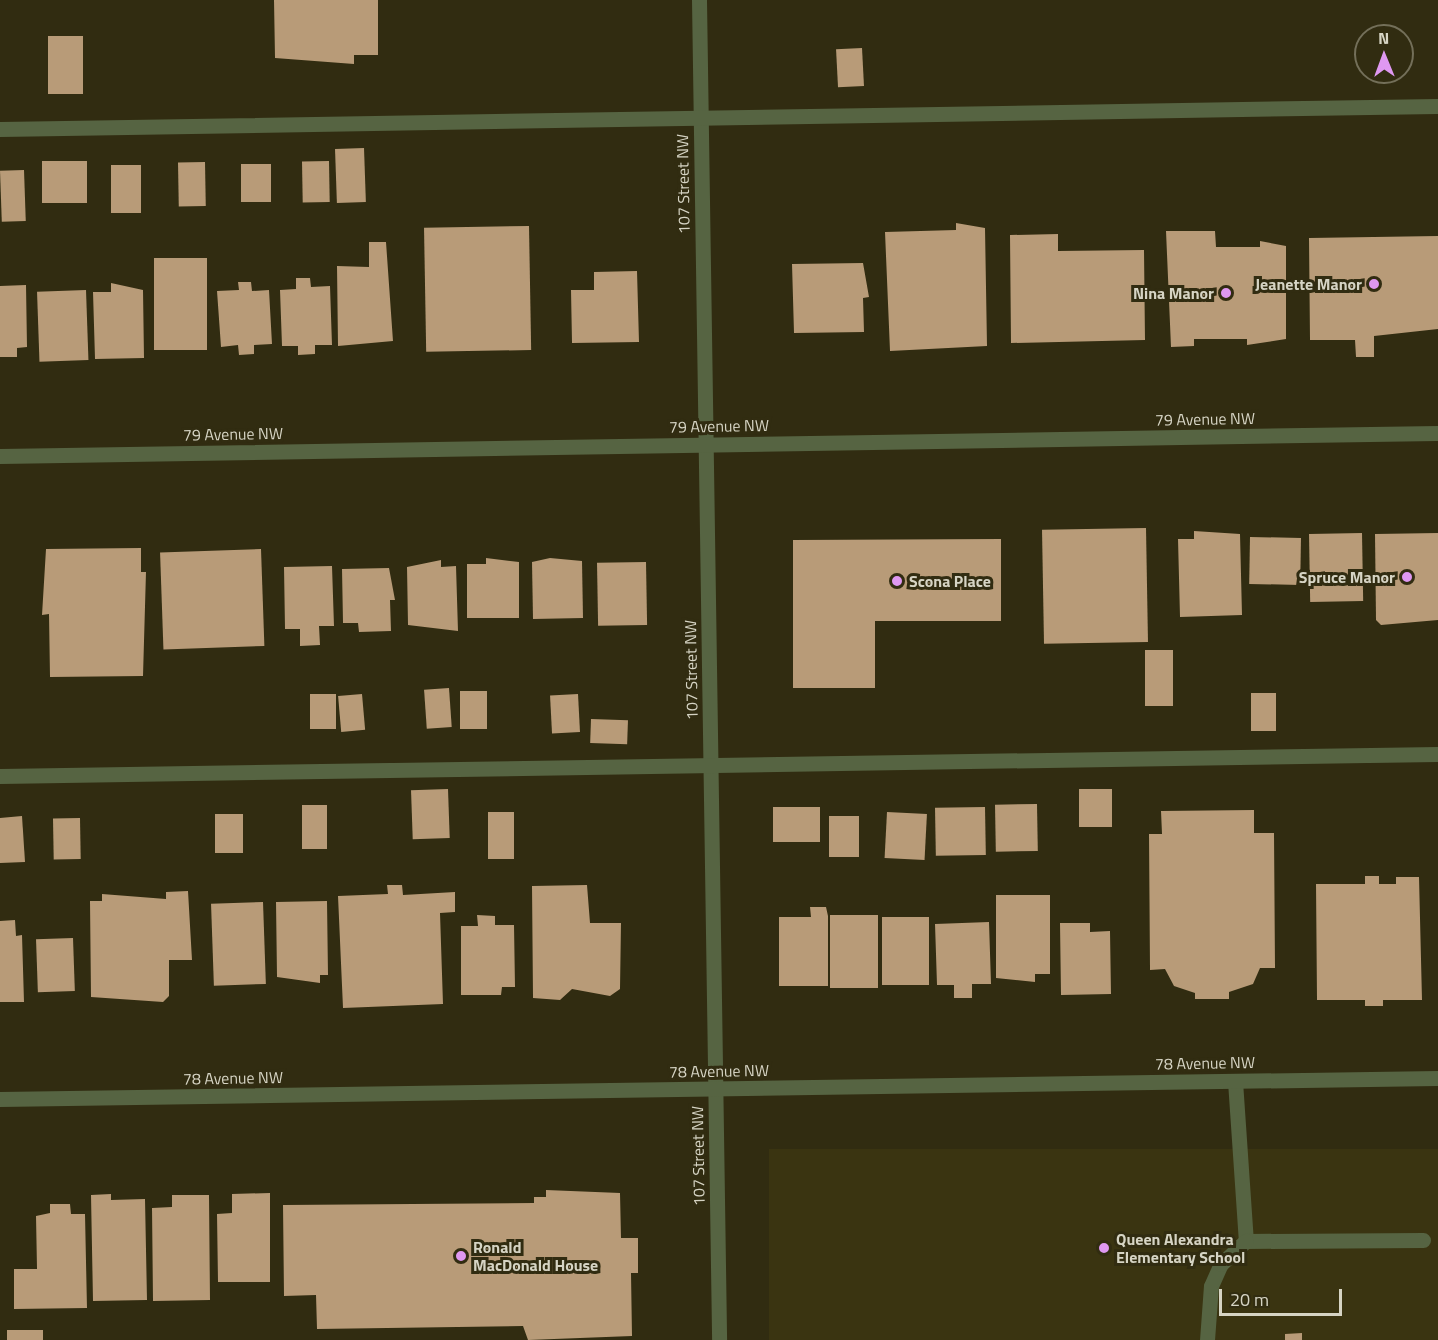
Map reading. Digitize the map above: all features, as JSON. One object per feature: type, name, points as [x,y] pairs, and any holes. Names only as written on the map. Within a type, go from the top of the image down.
[{"type":"street","name":"107 Street NW","points":[[699,0],[719,1340]]},
{"type":"street","points":[[0,129],[1438,106]]},
{"type":"street","name":"79 Avenue NW","points":[[0,456],[1438,433]]},
{"type":"street","points":[[0,776],[1438,754]]},
{"type":"street","name":"78 Avenue NW","points":[[0,1099],[1438,1078]]},
{"type":"street","points":[[1235,1081],[1246,1241]]},
{"type":"street","points":[[1207,1340],[1210,1286],[1221,1264],[1246,1241],[1423,1240]]},
{"type":"shaded area","name":"Queen Alexandra Elementary School","points":[[769,1149],[1438,1149],[1438,1340],[769,1340]]},
{"type":"building","points":[[274,0],[378,0],[378,55],[354,55],[354,64],[275,58]]},
{"type":"building","points":[[48,36],[83,36],[83,94],[48,94]]},
{"type":"building","points":[[862,48],[864,86],[838,87],[836,49]]},
{"type":"building","points":[[364,148],[366,202],[337,203],[335,149]]},
{"type":"building","points":[[42,161],[87,161],[87,203],[42,203]]},
{"type":"building","points":[[302,161],[329,161],[330,202],[303,202]]},
{"type":"building","points":[[178,162],[205,162],[206,206],[179,206]]},
{"type":"building","points":[[241,164],[271,164],[271,202],[241,202]]},
{"type":"building","points":[[111,165],[141,165],[141,213],[111,213]]},
{"type":"building","points":[[24,170],[26,221],[2,222],[0,171]]},
{"type":"building","points":[[956,223],[985,228],[987,346],[890,351],[885,232],[956,230]]},
{"type":"building","points":[[529,226],[531,350],[426,352],[424,228]]},
{"type":"building","name":"Nina Manor","points":[[1166,231],[1215,231],[1216,247],[1260,247],[1260,241],[1286,246],[1286,339],[1247,345],[1247,339],[1194,339],[1194,346],[1171,347]]},
{"type":"building","points":[[1058,234],[1058,251],[1144,250],[1145,340],[1011,343],[1010,235]]},
{"type":"building","name":"Jeanette Manor","points":[[1438,236],[1438,329],[1374,336],[1374,357],[1356,357],[1355,340],[1310,340],[1309,238]]},
{"type":"building","points":[[369,242],[386,242],[393,341],[338,346],[337,266],[369,267]]},
{"type":"building","points":[[154,258],[207,258],[207,350],[154,350]]},
{"type":"building","points":[[863,263],[869,297],[863,298],[864,332],[794,333],[792,264]]},
{"type":"building","points":[[637,271],[639,342],[572,343],[571,290],[594,290],[594,272]]},
{"type":"building","points":[[296,278],[310,278],[311,287],[330,286],[332,345],[315,345],[315,354],[298,355],[298,346],[282,346],[280,290],[296,289]]},
{"type":"building","points":[[238,282],[251,282],[252,291],[269,290],[272,344],[254,345],[254,354],[239,355],[238,345],[221,347],[217,291],[239,290]]},
{"type":"building","points":[[111,283],[143,290],[144,358],[95,359],[93,292],[111,292]]},
{"type":"building","points":[[26,285],[27,347],[17,348],[17,357],[0,357],[0,286]]},
{"type":"building","points":[[86,290],[88,360],[39,362],[37,292]]},
{"type":"building","points":[[1146,528],[1148,642],[1044,644],[1042,530]]},
{"type":"building","points":[[1194,531],[1240,534],[1242,615],[1180,617],[1178,539],[1194,539]]},
{"type":"building","points":[[1362,533],[1363,601],[1310,602],[1309,534]]},
{"type":"building","name":"Spruce Manor","points":[[1438,533],[1438,620],[1381,625],[1376,620],[1375,534]]},
{"type":"building","points":[[1250,537],[1301,538],[1300,585],[1249,584]]},
{"type":"building","name":"Scona Place","points":[[1001,539],[1001,621],[875,621],[875,688],[793,688],[793,540]]},
{"type":"building","points":[[141,548],[141,572],[146,572],[143,676],[50,677],[49,614],[42,615],[46,549]]},
{"type":"building","points":[[261,549],[264,646],[163,649],[160,553]]},
{"type":"building","points":[[486,558],[519,562],[519,618],[467,618],[467,564],[486,564]]},
{"type":"building","points":[[550,558],[582,561],[583,618],[533,619],[532,562]]},
{"type":"building","points":[[441,560],[441,567],[456,566],[458,631],[408,625],[407,567]]},
{"type":"building","points":[[646,562],[647,625],[598,626],[597,563]]},
{"type":"building","points":[[332,566],[334,626],[319,626],[320,645],[300,646],[300,629],[285,629],[284,567]]},
{"type":"building","points":[[389,568],[395,600],[390,600],[391,631],[359,632],[358,623],[343,623],[342,569]]},
{"type":"building","points":[[1145,650],[1173,650],[1173,706],[1145,706]]},
{"type":"building","points":[[449,688],[452,727],[427,729],[424,690]]},
{"type":"building","points":[[460,691],[487,691],[487,729],[460,729]]},
{"type":"building","points":[[1251,693],[1276,693],[1276,731],[1251,731]]},
{"type":"building","points":[[310,694],[336,694],[336,729],[310,729]]},
{"type":"building","points":[[362,694],[365,730],[341,732],[338,696]]},
{"type":"building","points":[[578,694],[580,732],[552,733],[550,695]]},
{"type":"building","points":[[591,719],[628,720],[627,744],[590,743]]},
{"type":"building","points":[[448,789],[450,838],[413,839],[411,790]]},
{"type":"building","points":[[1079,789],[1112,789],[1112,827],[1079,827]]},
{"type":"building","points":[[1037,804],[1038,851],[996,852],[995,805]]},
{"type":"building","points":[[302,805],[327,805],[327,849],[302,849]]},
{"type":"building","points":[[773,807],[820,807],[820,842],[773,842]]},
{"type":"building","points":[[985,807],[986,855],[936,856],[935,808]]},
{"type":"building","points":[[1254,810],[1254,833],[1274,833],[1275,968],[1260,968],[1253,984],[1229,992],[1229,999],[1195,999],[1195,993],[1174,986],[1165,969],[1150,970],[1149,834],[1162,834],[1161,811]]},
{"type":"building","points":[[488,812],[514,812],[514,859],[488,859]]},
{"type":"building","points":[[887,812],[927,814],[925,860],[885,858]]},
{"type":"building","points":[[215,814],[243,814],[243,853],[215,853]]},
{"type":"building","points":[[22,816],[25,862],[0,863],[0,818]]},
{"type":"building","points":[[829,816],[859,816],[859,857],[829,857]]},
{"type":"building","points":[[53,818],[80,818],[81,859],[54,859]]},
{"type":"building","points":[[1365,876],[1379,876],[1379,884],[1396,884],[1396,877],[1419,877],[1422,1000],[1383,1000],[1383,1006],[1365,1006],[1365,1000],[1317,1000],[1316,884],[1365,884]]},
{"type":"building","points":[[387,885],[402,885],[403,895],[455,892],[455,912],[440,913],[443,1004],[343,1008],[338,896],[388,894]]},
{"type":"building","points":[[587,885],[590,923],[621,923],[620,989],[610,996],[572,989],[560,1000],[533,998],[532,886]]},
{"type":"building","points":[[188,891],[192,960],[169,960],[169,996],[163,1002],[91,997],[90,901],[102,901],[102,894],[166,899],[166,892]]},
{"type":"building","points":[[996,895],[1050,895],[1050,974],[1035,974],[1035,982],[996,978]]},
{"type":"building","points":[[327,901],[328,975],[320,975],[320,983],[277,977],[276,902]]},
{"type":"building","points":[[263,902],[266,984],[214,986],[211,904]]},
{"type":"building","points":[[810,907],[826,907],[828,986],[779,986],[779,917],[811,917]]},
{"type":"building","points":[[477,915],[495,916],[495,925],[514,925],[515,987],[502,987],[501,995],[461,995],[461,926],[478,926]]},
{"type":"building","points":[[830,915],[878,915],[878,988],[830,988]]},
{"type":"building","points":[[882,917],[929,917],[929,985],[882,985]]},
{"type":"building","points":[[15,920],[16,936],[22,935],[24,1002],[0,1002],[0,921]]},
{"type":"building","points":[[989,922],[991,984],[972,984],[972,998],[954,998],[954,985],[937,985],[935,924]]},
{"type":"building","points":[[1060,923],[1090,923],[1090,932],[1110,931],[1111,994],[1061,995]]},
{"type":"building","points":[[73,938],[75,991],[38,992],[36,939]]},
{"type":"building","name":"Ronald MacDonald House","points":[[546,1190],[620,1193],[621,1238],[638,1238],[638,1273],[631,1273],[632,1336],[528,1340],[523,1326],[317,1329],[316,1295],[284,1296],[283,1205],[534,1203],[534,1197],[546,1197]]},
{"type":"building","points":[[270,1193],[270,1282],[218,1282],[217,1214],[232,1213],[232,1194]]},
{"type":"building","points":[[111,1194],[111,1200],[145,1199],[147,1300],[93,1301],[91,1195]]},
{"type":"building","points":[[172,1195],[209,1195],[210,1300],[153,1301],[152,1208],[172,1207]]},
{"type":"building","points":[[50,1204],[70,1204],[71,1214],[85,1214],[87,1308],[14,1309],[14,1269],[37,1269],[36,1216],[50,1213]]},
{"type":"building","points":[[7,1330],[43,1330],[43,1340],[7,1340]]},
{"type":"building","points":[[1302,1333],[1302,1340],[1285,1340],[1285,1334]]},
{"type":"place","name":"Jeanette Manor","points":[[1374,284]]},
{"type":"place","name":"Nina Manor","points":[[1226,293]]},
{"type":"place","name":"Spruce Manor","points":[[1407,577]]},
{"type":"place","name":"Scona Place","points":[[897,581]]},
{"type":"place","name":"Queen Alexandra Elementary School","points":[[1104,1248]]},
{"type":"place","name":"Ronald MacDonald House","points":[[461,1256]]}]
